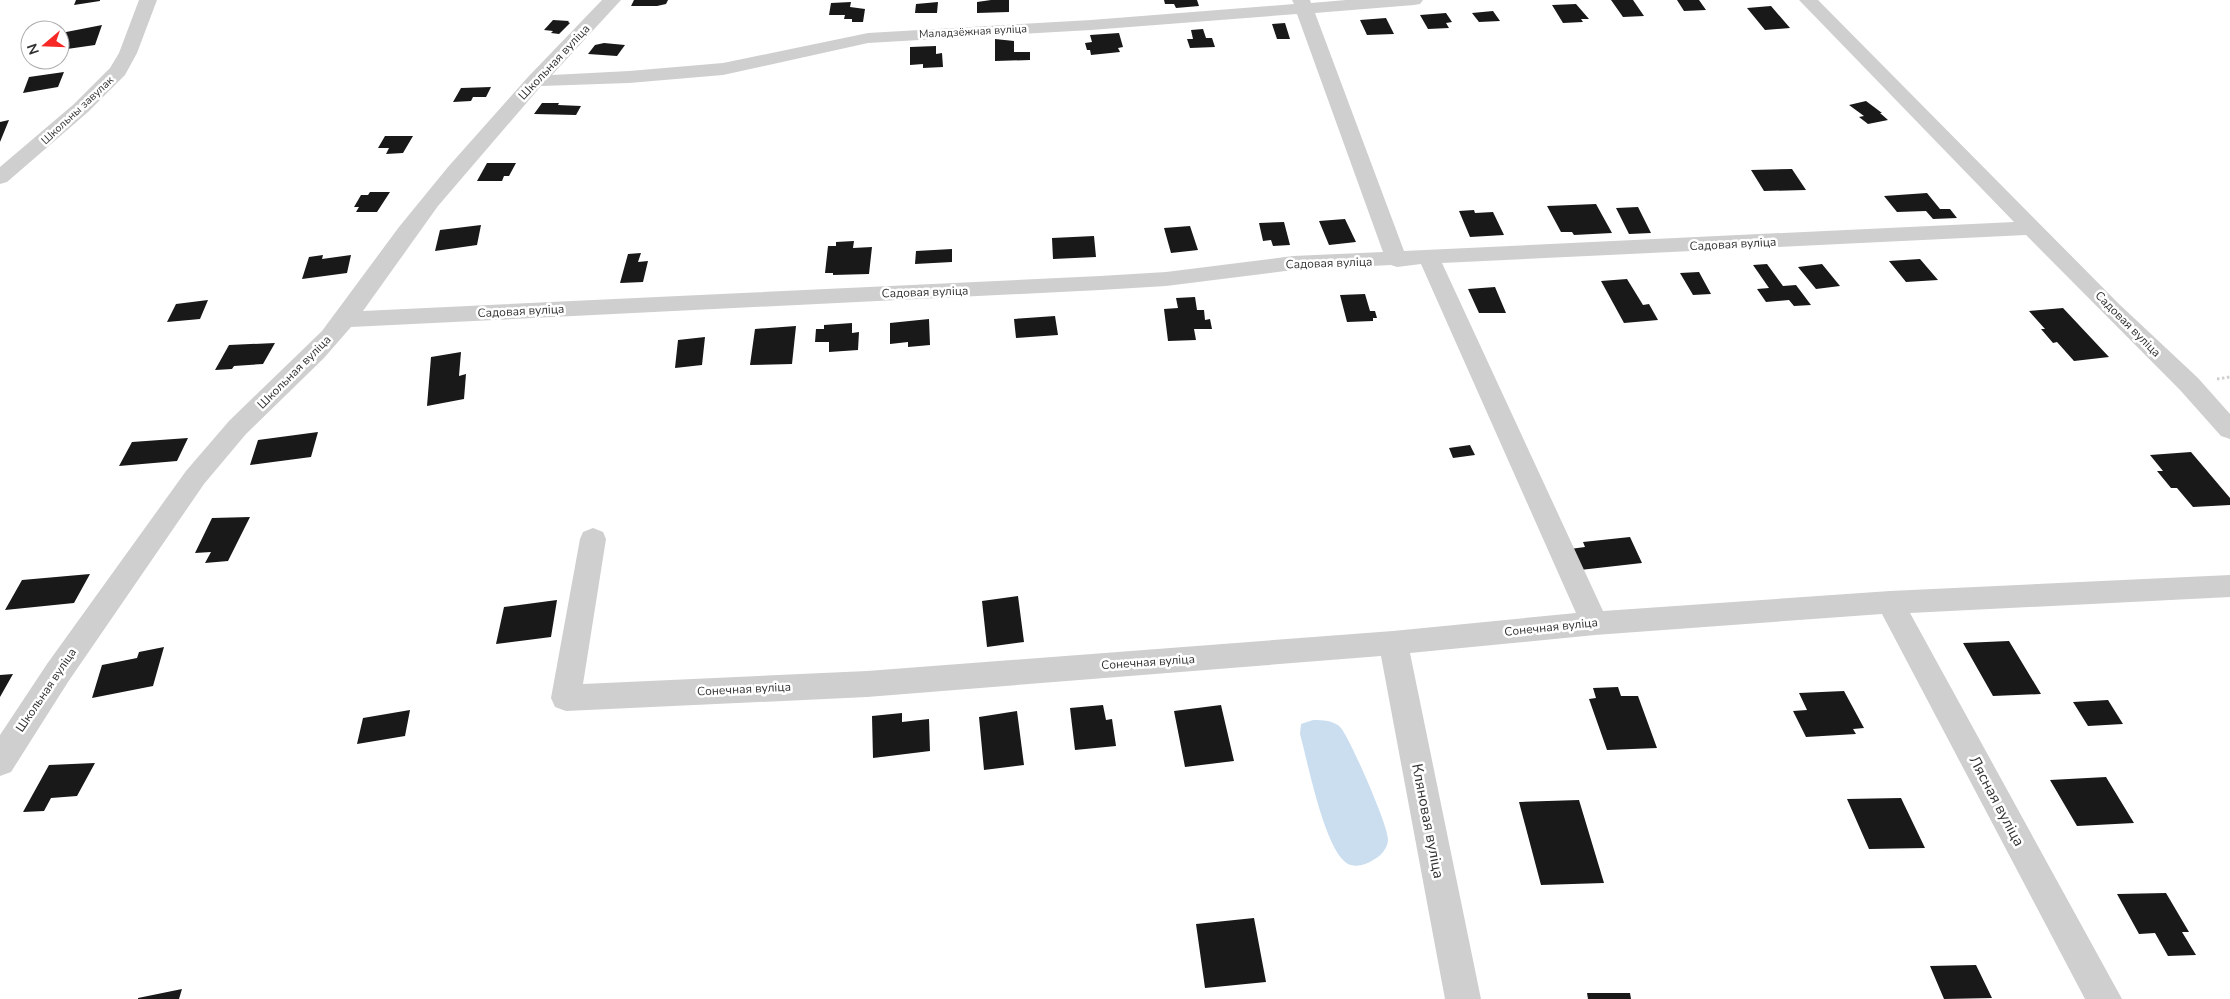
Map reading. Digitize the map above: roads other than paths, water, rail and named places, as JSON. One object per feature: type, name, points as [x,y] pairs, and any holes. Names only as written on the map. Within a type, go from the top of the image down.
[{"type":"street","name":"Школьны завулак","points":[[0,178],[82,108],[118,71],[128,53],[148,0]]},
{"type":"street","name":"Школьная вуліца","points":[[0,762],[71,654],[180,498],[223,443],[277,387],[312,358],[344,320],[407,232],[535,81],[612,0]]},
{"type":"street","name":"Маладзёжная вуліца","points":[[535,81],[703,72],[787,57],[868,38],[1303,4],[1414,0]]},
{"type":"street","points":[[1808,0],[2034,228]]},
{"type":"street","points":[[1303,4],[1397,260]]},
{"type":"street","name":"Садовая вуліца","points":[[344,320],[1100,283],[1166,279],[1294,263],[1397,260],[2034,228],[2111,309],[2189,384],[2230,430]]},
{"type":"street","points":[[1429,258],[1595,623]]},
{"type":"street","name":"Сонечная вуліца","points":[[593,539],[566,698],[867,684],[1393,644],[1595,623],[1890,602],[2230,586]]},
{"type":"street","name":"Лясная вуліца","points":[[1890,602],[2104,999]]},
{"type":"street","name":"Кляновая вуліца","points":[[1393,644],[1463,999]]},
{"type":"water","points":[[1313,720],[1324,720],[1338,725],[1346,735],[1376,802],[1387,832],[1387,846],[1383,852],[1365,864],[1351,865],[1342,859],[1333,845],[1326,827],[1300,734],[1301,724]]}]
